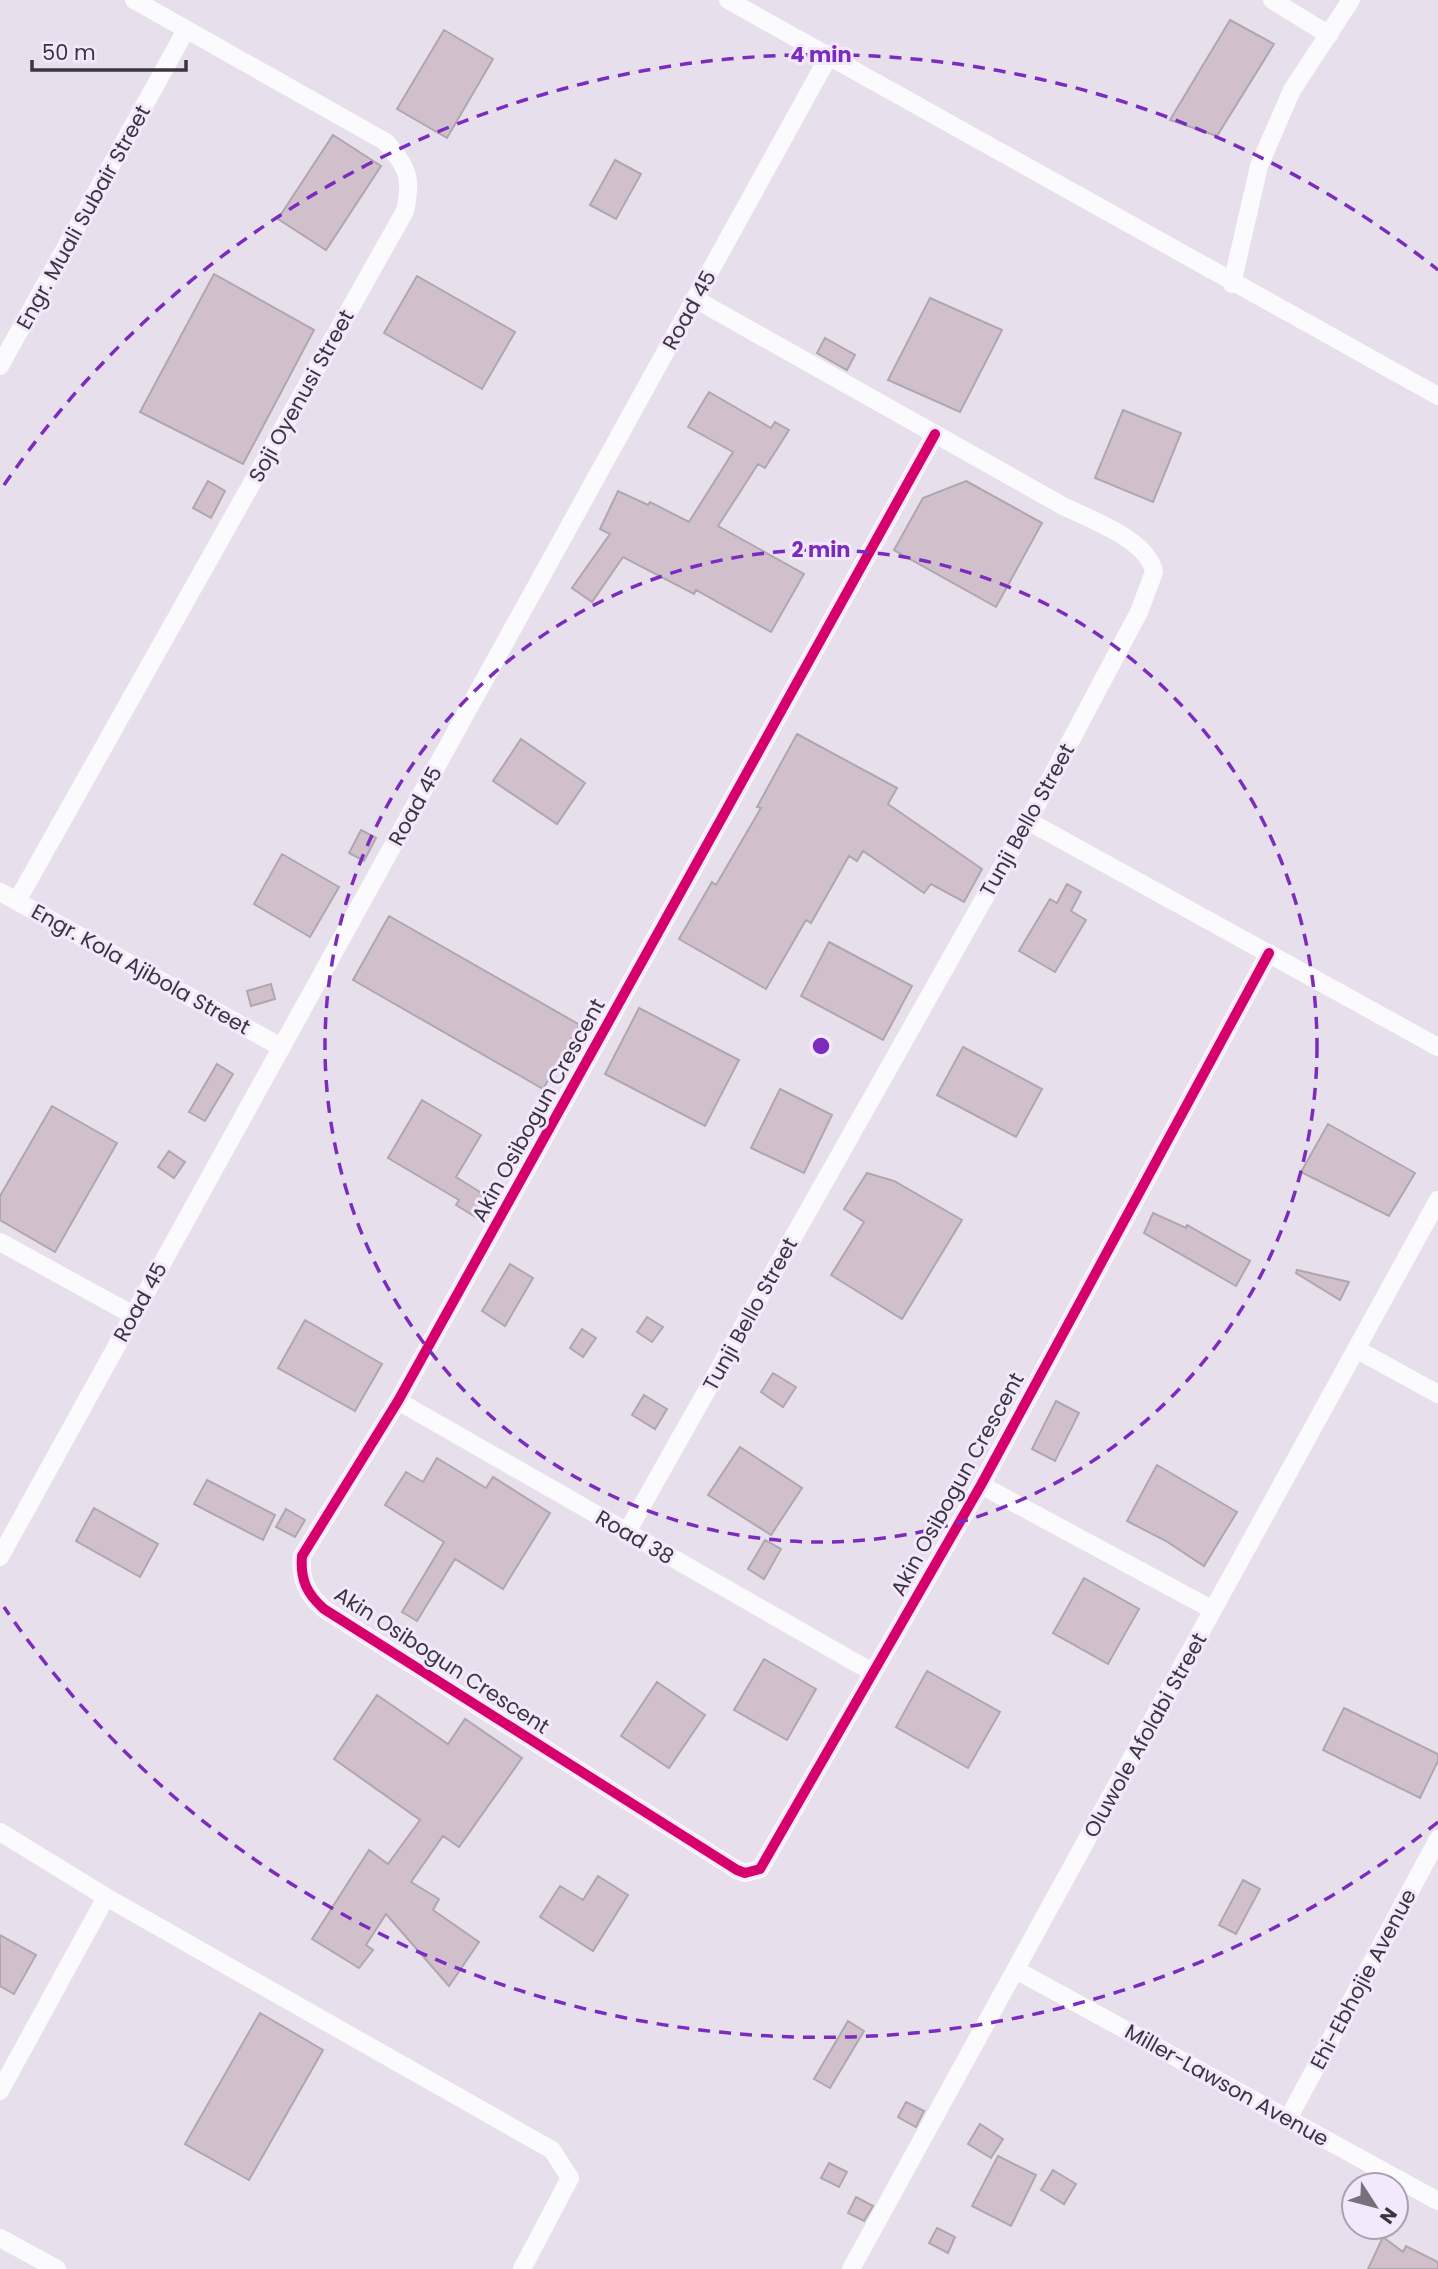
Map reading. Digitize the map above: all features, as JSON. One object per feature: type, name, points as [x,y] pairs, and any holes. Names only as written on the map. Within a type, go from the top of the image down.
[{"type":"street","name":"Soji Oyenusi Street","points":[[17,901],[405,211],[410,191],[407,169],[386,142],[134,0]]},
{"type":"street","points":[[1272,0],[1329,35]]},
{"type":"street","points":[[1232,284],[1259,166],[1292,90],[1351,0]]},
{"type":"street","points":[[736,2],[1232,284],[1438,396]]},
{"type":"street","name":"Engr. Muali Subair Street","points":[[0,366],[186,30]]},
{"type":"street","name":"Road 45","points":[[1,1553],[830,54]]},
{"type":"street","name":"Tunji Bello Street","points":[[627,1532],[1028,821],[1139,612],[1152,581],[1153,564],[1143,550],[1123,536],[695,299]]},
{"type":"street","name":"Akin Osibogun Crescent","points":[[935,434],[398,1401],[302,1556],[301,1573],[309,1596],[324,1609],[737,1870],[753,1873],[766,1862],[981,1485],[1269,954]]},
{"type":"street","points":[[1028,821],[1438,1047]]},
{"type":"street","name":"Engr. Kola Ajibola Street","points":[[0,892],[281,1047]]},
{"type":"street","name":"Oluwole Afolabi Street","points":[[851,2269],[1438,1200]]},
{"type":"street","points":[[0,1242],[133,1315]]},
{"type":"street","points":[[1356,1349],[1438,1394]]},
{"type":"street","name":"Road 38","points":[[398,1401],[872,1672]]},
{"type":"street","points":[[981,1485],[1213,1610]]},
{"type":"street","points":[[0,1832],[106,1897],[552,2150],[570,2178],[522,2269]]},
{"type":"street","name":"Ehi-Ebhojie Avenue","points":[[1288,2119],[1433,1860],[1438,1839]]},
{"type":"street","points":[[0,2091],[106,1897]]},
{"type":"street","name":"Miller-Lawson Avenue","points":[[1016,1970],[1438,2201]]},
{"type":"street","points":[[0,2238],[57,2269]]},
{"type":"building","points":[[1230,20],[1274,44],[1217,136],[1170,120]]},
{"type":"building","points":[[444,30],[493,59],[447,138],[397,109]]},
{"type":"building","points":[[333,135],[381,166],[326,250],[278,219]]},
{"type":"building","points":[[615,160],[641,174],[616,219],[590,205]]},
{"type":"building","points":[[214,274],[314,330],[243,464],[140,412]]},
{"type":"building","points":[[417,276],[515,332],[482,389],[384,333]]},
{"type":"building","points":[[930,298],[1002,330],[960,412],[888,380]]},
{"type":"building","points":[[825,338],[855,355],[847,370],[817,353]]},
{"type":"building","points":[[709,392],[771,428],[775,422],[789,430],[765,468],[758,464],[718,526],[804,574],[771,632],[696,590],[694,594],[623,557],[592,602],[572,588],[610,534],[600,529],[618,491],[648,505],[650,502],[689,522],[733,452],[688,427]]},
{"type":"building","points":[[1123,410],[1181,433],[1153,502],[1095,478]]},
{"type":"building","points":[[208,481],[225,491],[211,518],[193,508]]},
{"type":"building","points":[[966,481],[1042,523],[996,607],[894,550],[923,498]]},
{"type":"building","points":[[797,734],[897,788],[888,804],[982,869],[964,902],[931,884],[924,893],[863,851],[857,861],[849,856],[811,923],[806,920],[766,989],[679,939],[712,882],[716,885],[761,808],[757,807]]},
{"type":"building","points":[[521,739],[585,783],[557,824],[493,781]]},
{"type":"building","points":[[361,830],[376,838],[364,861],[349,853]]},
{"type":"building","points":[[282,854],[339,887],[310,937],[254,904]]},
{"type":"building","points":[[1067,884],[1081,892],[1071,911],[1086,920],[1055,972],[1019,951],[1050,899],[1057,903]]},
{"type":"building","points":[[389,916],[580,1025],[543,1089],[353,980]]},
{"type":"building","points":[[829,942],[912,986],[883,1040],[801,996]]},
{"type":"building","points":[[271,984],[275,999],[251,1006],[247,991]]},
{"type":"building","points":[[639,1008],[739,1060],[705,1126],[605,1074]]},
{"type":"building","points":[[963,1047],[1042,1089],[1016,1137],[937,1095]]},
{"type":"building","points":[[217,1064],[233,1074],[205,1121],[189,1112]]},
{"type":"building","points":[[780,1089],[832,1115],[804,1173],[751,1148]]},
{"type":"building","points":[[422,1100],[481,1135],[456,1177],[491,1199],[479,1219],[456,1205],[459,1200],[388,1158]]},
{"type":"building","points":[[52,1106],[117,1143],[55,1252],[0,1220],[0,1196]]},
{"type":"building","points":[[1328,1124],[1415,1173],[1389,1216],[1301,1172]]},
{"type":"building","points":[[169,1151],[185,1162],[174,1178],[158,1167]]},
{"type":"building","points":[[867,1173],[894,1181],[962,1220],[902,1319],[831,1275],[864,1222],[844,1209]]},
{"type":"building","points":[[1153,1213],[1186,1228],[1187,1225],[1250,1261],[1236,1286],[1144,1233]]},
{"type":"building","points":[[510,1264],[533,1278],[505,1326],[482,1311]]},
{"type":"building","points":[[1297,1270],[1349,1282],[1340,1300],[1296,1273]]},
{"type":"building","points":[[647,1317],[663,1327],[652,1342],[637,1332]]},
{"type":"building","points":[[305,1320],[382,1364],[355,1411],[278,1368]]},
{"type":"building","points":[[582,1329],[596,1338],[583,1357],[570,1348]]},
{"type":"building","points":[[773,1373],[796,1387],[783,1407],[761,1392]]},
{"type":"building","points":[[644,1395],[667,1409],[655,1429],[632,1415]]},
{"type":"building","points":[[1056,1401],[1079,1413],[1055,1461],[1032,1449]]},
{"type":"building","points":[[740,1447],[802,1488],[771,1535],[708,1495]]},
{"type":"building","points":[[437,1458],[486,1488],[493,1477],[550,1513],[503,1589],[455,1559],[417,1621],[402,1612],[444,1542],[385,1505],[406,1472],[423,1482]]},
{"type":"building","points":[[1157,1465],[1237,1512],[1204,1566],[1166,1541],[1127,1521]]},
{"type":"building","points":[[207,1480],[275,1515],[263,1540],[194,1504]]},
{"type":"building","points":[[94,1508],[158,1544],[140,1577],[76,1541]]},
{"type":"building","points":[[286,1509],[305,1520],[295,1537],[276,1527]]},
{"type":"building","points":[[765,1540],[781,1549],[764,1579],[748,1569]]},
{"type":"building","points":[[1084,1578],[1139,1609],[1108,1664],[1053,1633]]},
{"type":"building","points":[[764,1659],[816,1689],[787,1740],[734,1710]]},
{"type":"building","points":[[927,1671],[1000,1712],[968,1768],[896,1727]]},
{"type":"building","points":[[657,1682],[705,1715],[669,1768],[621,1736]]},
{"type":"building","points":[[377,1695],[448,1744],[465,1719],[522,1758],[459,1847],[443,1836],[411,1882],[439,1899],[433,1910],[479,1942],[449,1986],[386,1914],[366,1945],[373,1950],[359,1968],[312,1939],[369,1850],[388,1864],[420,1820],[334,1759]]},
{"type":"building","points":[[1344,1708],[1438,1754],[1438,1761],[1420,1798],[1323,1750]]},
{"type":"building","points":[[598,1876],[628,1895],[593,1951],[540,1917],[560,1886],[583,1900]]},
{"type":"building","points":[[1243,1880],[1260,1889],[1236,1934],[1219,1925]]},
{"type":"building","points":[[0,1935],[36,1955],[14,1994],[0,1986]]},
{"type":"building","points":[[260,2013],[323,2050],[249,2180],[185,2144]]},
{"type":"building","points":[[848,2021],[864,2031],[830,2088],[814,2079]]},
{"type":"building","points":[[906,2102],[924,2111],[916,2127],[898,2117]]},
{"type":"building","points":[[980,2124],[1003,2139],[991,2158],[968,2144]]},
{"type":"building","points":[[998,2156],[1036,2175],[1011,2226],[972,2206]]},
{"type":"building","points":[[829,2163],[847,2172],[839,2187],[821,2178]]},
{"type":"building","points":[[1053,2170],[1076,2184],[1064,2204],[1041,2190]]},
{"type":"building","points":[[856,2197],[873,2206],[864,2221],[848,2213]]},
{"type":"building","points":[[937,2228],[955,2237],[948,2253],[929,2243]]},
{"type":"building","points":[[1381,2241],[1388,2241],[1403,2252],[1406,2246],[1438,2262],[1438,2269],[1368,2269]]},
{"type":"cycle path","points":[[935,434],[398,1401],[302,1556],[302,1572],[313,1598],[324,1609],[737,1870],[745,1873],[760,1869],[981,1485],[1269,953]]}]
